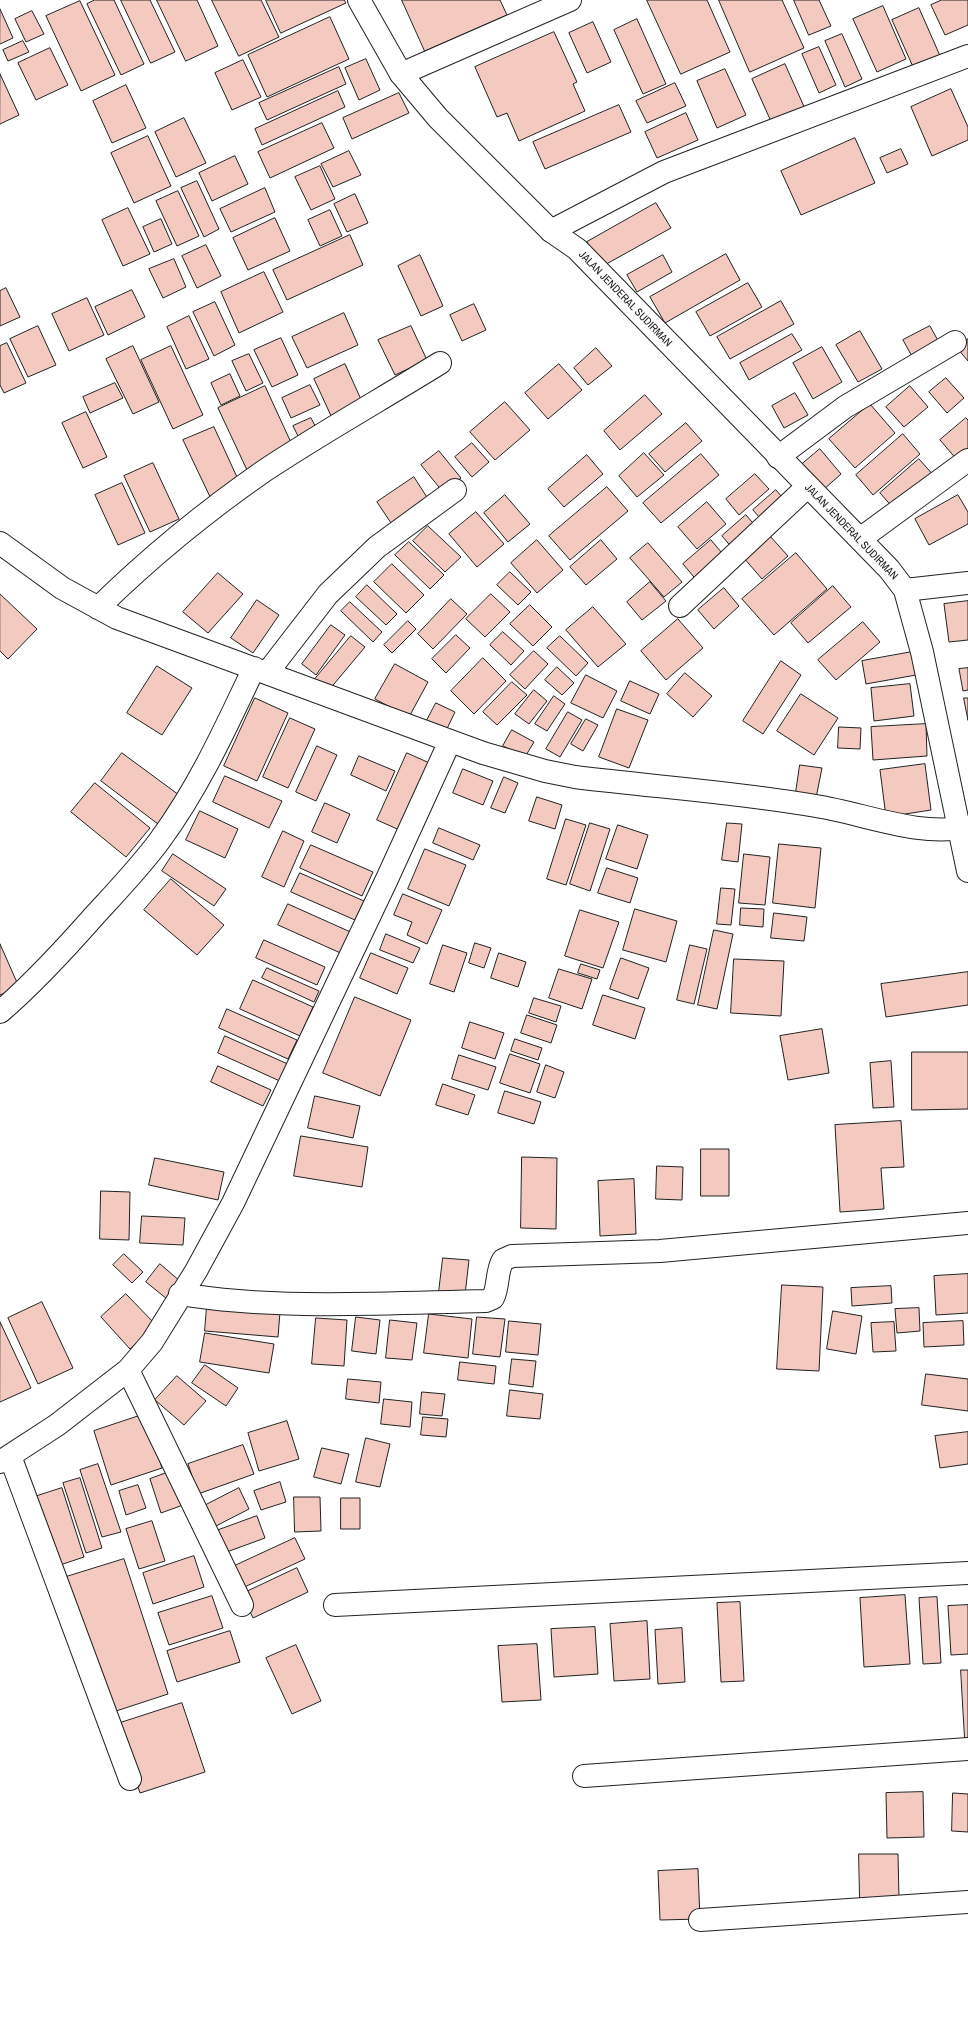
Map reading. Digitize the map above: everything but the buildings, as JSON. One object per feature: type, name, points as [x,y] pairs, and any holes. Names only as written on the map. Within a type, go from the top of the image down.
[{"type":"street","name":"JALAN JENDERAL SUDIRMAN","points":[[359,0],[401,74],[438,118],[551,230],[576,249],[807,487],[889,569],[905,590]]},
{"type":"street","points":[[401,74],[570,0]]},
{"type":"street","points":[[551,230],[664,172],[968,56]]},
{"type":"street","points":[[778,457],[845,407],[955,342]]},
{"type":"street","points":[[98,608],[142,565],[264,471],[440,363]]},
{"type":"street","points":[[860,539],[968,460]]},
{"type":"street","points":[[680,606],[807,487]]},
{"type":"street","points":[[0,1012],[53,962],[124,884],[160,840],[200,777],[261,670],[328,594],[377,547],[455,490]]},
{"type":"street","points":[[1,545],[62,588],[117,618],[491,756],[576,777],[818,806],[913,827],[938,830],[964,828]]},
{"type":"street","points":[[968,583],[905,590],[922,652],[964,828],[968,871]]},
{"type":"street","points":[[130,1779],[5,1459],[57,1424],[128,1370],[152,1342],[180,1294],[196,1271],[233,1203],[387,880],[450,741]]},
{"type":"street","points":[[180,1294],[214,1300],[301,1303],[486,1301],[493,1298],[497,1290],[499,1267],[503,1260],[512,1256],[660,1252],[968,1223]]},
{"type":"street","points":[[128,1370],[242,1605]]},
{"type":"street","points":[[335,1605],[968,1572]]},
{"type":"street","points":[[584,1776],[968,1749]]},
{"type":"street","points":[[700,1920],[968,1902]]}]
